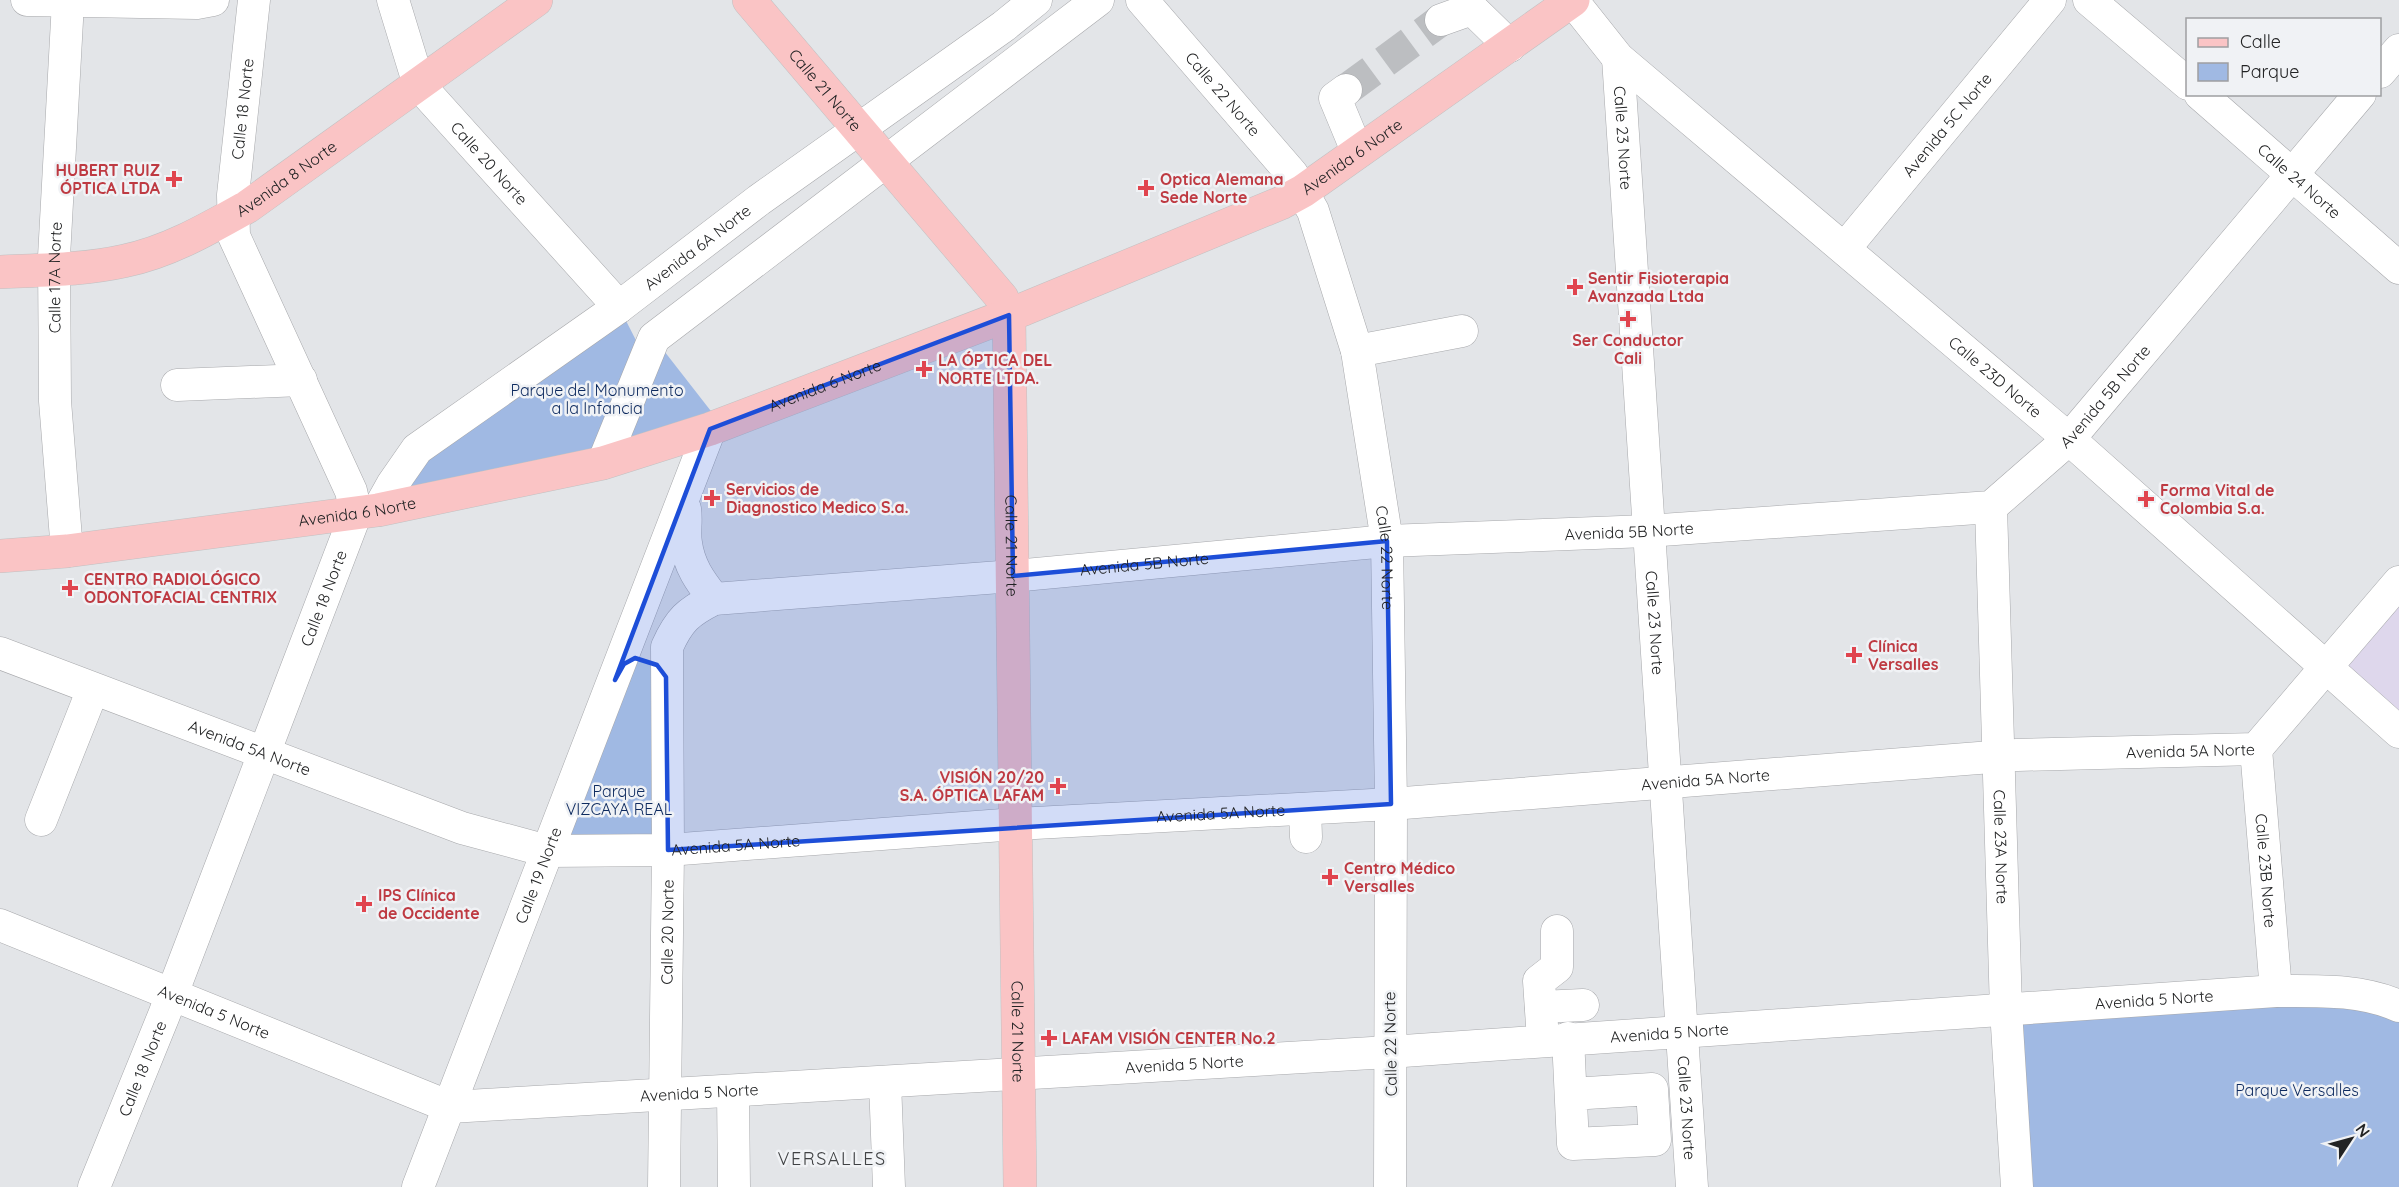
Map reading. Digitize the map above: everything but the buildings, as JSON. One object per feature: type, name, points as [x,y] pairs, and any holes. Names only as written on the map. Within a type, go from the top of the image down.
[{"type":"main road","name":"Avenida 8 Norte","points":[[0,272],[126,261],[193,237],[232,216],[536,0]]},
{"type":"main road","name":"Calle 21 Norte","points":[[748,0],[1002,298],[1009,315],[1020,1187]]},
{"type":"main road","name":"Avenida 6 Norte","points":[[0,556],[68,551],[367,512],[603,463],[710,429],[1009,315],[1281,203],[1304,191],[1510,46],[1576,5]]},
{"type":"street","points":[[27,0],[197,3],[213,0]]},
{"type":"street","name":"Calle 18 Norte","points":[[94,1187],[264,755],[367,512],[351,491],[234,236],[232,216],[254,0]]},
{"type":"street","name":"Calle 20 Norte","points":[[393,0],[419,85],[620,307]]},
{"type":"street","name":"Avenida 6A Norte","points":[[367,512],[392,485],[417,449],[620,307],[732,220],[1005,26],[1035,0]]},
{"type":"street","points":[[603,463],[654,338],[1098,0]]},
{"type":"street","name":"Calle 22 Norte","points":[[1142,0],[1292,174],[1304,191],[1313,211],[1357,351],[1387,541],[1391,804],[1390,1187]]},
{"type":"street","name":"Avenida 5C Norte","points":[[1845,248],[2050,0]]},
{"type":"street","points":[[2089,0],[2186,83]]},
{"type":"street","name":"Calle 17A Norte","points":[[68,551],[55,401],[55,269],[69,2]]},
{"type":"street","name":"Calle 23D Norte","points":[[1576,5],[1618,58],[2069,439],[2325,669],[2399,732]]},
{"type":"street","points":[[1446,10],[1472,9],[1510,46]]},
{"type":"street","points":[[2381,70],[2399,50]]},
{"type":"street","name":"Calle 23 Norte","points":[[1618,58],[1647,531],[1692,1187]]},
{"type":"street","points":[[1346,90],[1335,98],[1357,152]]},
{"type":"street","name":"Calle 24 Norte","points":[[2202,96],[2399,268]]},
{"type":"street","name":"Avenida 5B Norte","points":[[666,662],[676,627],[692,610],[714,599],[1013,576],[1387,541],[1647,531],[1991,507],[2069,439],[2291,172],[2358,96]]},
{"type":"street","points":[[1357,351],[1462,331]]},
{"type":"street","points":[[177,385],[301,380]]},
{"type":"street","name":"Calle 19 Norte","points":[[418,1187],[710,429]]},
{"type":"street","points":[[684,499],[687,525],[685,540],[690,562],[698,579],[714,599]]},
{"type":"street","name":"Calle 23A Norte","points":[[1991,507],[2006,1010],[2017,1187]]},
{"type":"street","name":"Avenida 5A Norte","points":[[0,653],[264,755],[462,828],[547,851],[668,850],[1016,824],[1305,823],[1391,804],[1664,781],[1998,757],[2256,749],[2399,582]]},
{"type":"street","points":[[615,680],[624,664],[635,658],[645,659],[657,665],[666,662]]},
{"type":"street","name":"Calle 20 Norte","points":[[664,1187],[668,850],[666,662]]},
{"type":"street","points":[[41,820],[93,689]]},
{"type":"street","name":"Calle 23B Norte","points":[[2256,749],[2276,991]]},
{"type":"street","name":"Avenida 5 Norte","points":[[0,925],[170,996],[450,1107],[1389,1052],[2276,991],[2331,991],[2376,996],[2399,1006]]},
{"type":"street","points":[[1557,931],[1557,967],[1539,981],[1541,1007],[1556,1039],[1571,1094]]},
{"type":"street","points":[[1541,1007],[1583,1005]]},
{"type":"street","points":[[885,1082],[889,1187]]},
{"type":"street","points":[[733,1091],[734,1187]]},
{"type":"highlighted area","points":[[1009,315],[1013,576],[1387,541],[1391,804],[668,850],[666,677],[657,665],[635,658],[624,664],[615,680],[710,429]]},
{"type":"shaded area","points":[[2399,582],[2399,732],[2337,654]]},
{"type":"green space","name":"Parque del Monumento a la Infancia","points":[[619,307],[645,358],[654,338],[721,424],[407,505],[392,485]]},
{"type":"green space","name":"Parque VIZCAYA REAL","points":[[635,658],[645,659],[657,665],[668,850],[547,851]]},
{"type":"green space","name":"Parque Versalles","points":[[2139,1002],[2399,1006],[2399,1187],[2017,1187],[2006,1010]]},
{"type":"tunnel","points":[[1346,90],[1441,20]]},
{"type":"place","name":"HUBERT RUIZ ÓPTICA LTDA","points":[[174,179]]},
{"type":"place","name":"Optica Alemana Sede Norte","points":[[1146,188]]},
{"type":"place","name":"Sentir Fisioterapia Avanzada Ltda","points":[[1575,287]]},
{"type":"place","name":"Ser Conductor Cali","points":[[1628,319]]},
{"type":"place","name":"LA ÓPTICA DEL NORTE LTDA.","points":[[924,369]]},
{"type":"place","name":"Servicios de Diagnostico Medico S.a.","points":[[712,498]]},
{"type":"place","name":"Forma Vital de Colombia S.a.","points":[[2146,499]]},
{"type":"place","name":"CENTRO RADIOLÓGICO ODONTOFACIAL CENTRIX","points":[[70,588]]},
{"type":"place","name":"Clínica Versalles","points":[[1854,655]]},
{"type":"place","name":"VISIÓN 20/20 S.A. ÓPTICA LAFAM","points":[[1058,786]]},
{"type":"place","name":"Centro Médico Versalles","points":[[1330,877]]},
{"type":"place","name":"IPS Clínica de Occidente","points":[[364,904]]},
{"type":"place","name":"LAFAM VISIÓN CENTER No.2","points":[[1049,1038]]},
{"type":"district","name":"VERSALLES","points":[[832,1159]]}]
